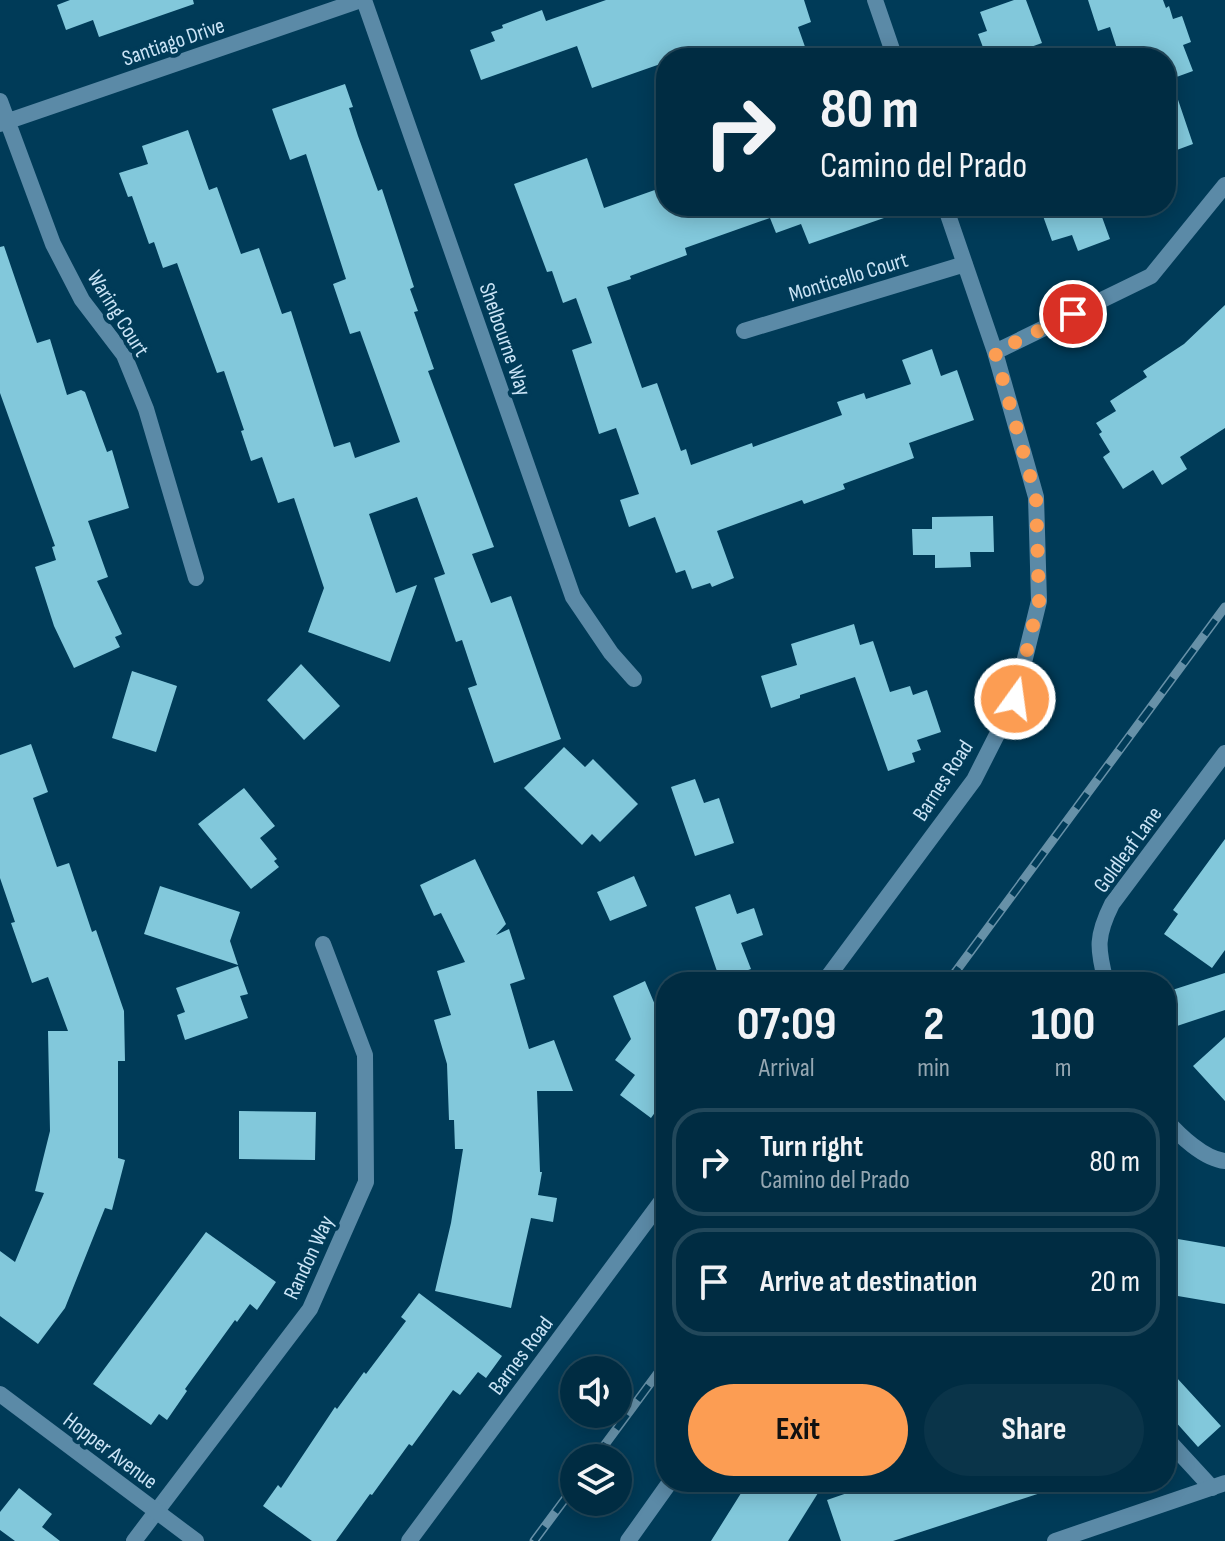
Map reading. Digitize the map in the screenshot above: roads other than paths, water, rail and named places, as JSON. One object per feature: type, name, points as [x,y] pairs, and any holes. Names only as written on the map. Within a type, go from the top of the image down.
[{"type":"street","name":"Santiago Drive","points":[[3,123],[362,0]]},
{"type":"street","name":"Shelbourne Way","points":[[362,0],[573,597],[611,653],[634,679]]},
{"type":"street","points":[[875,0],[892,48]]},
{"type":"street","name":"Waring Court","points":[[0,101],[3,123],[53,244],[82,300],[124,355],[146,409],[196,578]]},
{"type":"street","points":[[995,352],[1151,276],[1225,185]]},
{"type":"street","name":"Barnes Road","points":[[831,972],[974,780],[1015,699],[1039,601],[1036,497],[995,352],[948,216]]},
{"type":"street","name":"Monticello Court","points":[[744,331],[965,264]]},
{"type":"street","name":"Goldleaf Lane","points":[[1103,972],[1097,951],[1101,927],[1112,904],[1223,761]]},
{"type":"street","name":"Randon Way","points":[[134,1541],[310,1309],[366,1182],[365,1055],[323,944]]},
{"type":"street","points":[[1176,1132],[1216,1160],[1225,1161]]},
{"type":"street","name":"Barnes Road","points":[[409,1541],[656,1208]]},
{"type":"street","name":"Hopper Avenue","points":[[0,1394],[196,1541]]},
{"type":"street","points":[[1055,1541],[1218,1486],[1176,1447]]},
{"type":"street","points":[[628,1541],[663,1492]]},
{"type":"railway","points":[[955,972],[1225,607]]},
{"type":"railway","points":[[605,1444],[656,1376]]},
{"type":"railway","points":[[534,1541],[560,1506]]}]
